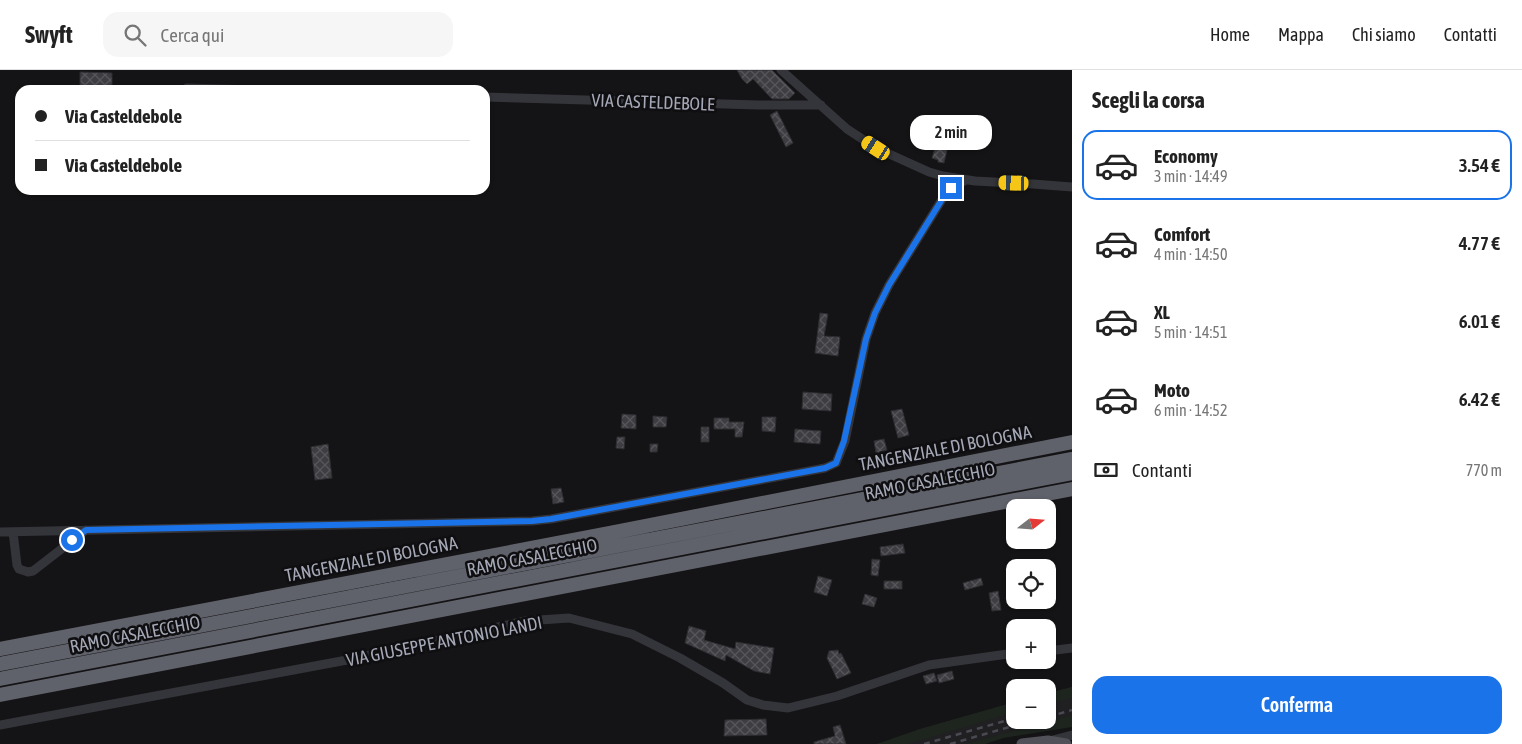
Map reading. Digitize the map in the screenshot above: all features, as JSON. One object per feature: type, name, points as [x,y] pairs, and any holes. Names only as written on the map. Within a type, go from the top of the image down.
[{"type":"highway","name":"TANGENZIALE DI BOLOGNA","points":[[0,649],[1072,442]]},
{"type":"highway","name":"RAMO CASALECCHIO","points":[[0,664],[1072,458]]},
{"type":"highway","name":"RAMO CASALECCHIO","points":[[0,679],[1072,473]]},
{"type":"highway","points":[[0,695],[1072,489]]},
{"type":"main road","points":[[1022,744],[1069,738]]},
{"type":"street","points":[[780,70],[847,129],[876,148],[938,175],[966,180],[1072,188]]},
{"type":"street","name":"VIA CASTELDEBOLE","points":[[490,97],[821,105]]},
{"type":"street","points":[[938,175],[944,183],[946,193]]},
{"type":"street","points":[[0,532],[532,521],[825,468],[836,463],[844,441],[866,339],[875,313],[889,285],[946,193],[954,186],[966,180]]},
{"type":"street","points":[[14,532],[17,564],[19,569],[28,572],[33,571],[86,530]]},
{"type":"street","name":"VIA GIUSEPPE ANTONIO LANDI","points":[[0,725],[347,660],[525,621],[569,618],[632,634],[714,678],[746,700],[763,705],[788,708],[837,696],[930,665],[1006,654]]},
{"type":"street","points":[[1056,650],[1072,648]]},
{"type":"shaded area","points":[[1072,687],[1072,723],[1056,726],[1056,691]]},
{"type":"shaded area","points":[[1072,687],[1072,698],[1056,702],[1056,691]]},
{"type":"shaded area","points":[[1006,705],[1006,729],[1044,729],[985,744],[877,744],[920,729]]},
{"type":"shaded area","points":[[1006,705],[1006,715],[908,744],[877,744],[920,729]]},
{"type":"shaded area","points":[[1072,715],[1072,727],[1003,738],[985,744],[965,744],[1020,729],[1056,729],[1056,719]]},
{"type":"building","points":[[737,70],[772,70],[795,93],[789,99],[772,99],[753,79],[747,84]]},
{"type":"building","points":[[80,72],[112,73],[112,85],[80,85]]},
{"type":"building","points":[[777,111],[793,143],[786,147],[770,115]]},
{"type":"building","points":[[943,135],[950,137],[944,163],[932,158],[937,142],[941,144]]},
{"type":"building","points":[[820,313],[828,314],[824,336],[840,337],[838,356],[815,353]]},
{"type":"building","points":[[803,392],[832,394],[831,411],[802,409]]},
{"type":"building","points":[[902,409],[909,435],[898,438],[891,411]]},
{"type":"building","points":[[622,414],[636,415],[636,429],[621,428]]},
{"type":"building","points":[[653,416],[667,417],[666,427],[653,427]]},
{"type":"building","points":[[762,417],[776,417],[775,432],[762,431]]},
{"type":"building","points":[[714,418],[729,418],[729,422],[744,422],[742,437],[735,437],[735,429],[714,429]]},
{"type":"building","points":[[701,427],[709,427],[709,442],[701,442]]},
{"type":"building","points":[[795,429],[821,431],[820,444],[794,442]]},
{"type":"building","points":[[617,437],[625,437],[624,449],[616,448]]},
{"type":"building","points":[[884,439],[887,450],[876,453],[874,441]]},
{"type":"building","points":[[328,444],[332,478],[315,480],[311,447]]},
{"type":"building","points":[[650,444],[658,444],[657,452],[650,452]]},
{"type":"building","points":[[561,488],[564,502],[553,504],[551,489]]},
{"type":"building","points":[[903,544],[905,553],[881,556],[880,547]]},
{"type":"building","points":[[872,559],[880,560],[878,576],[871,575]]},
{"type":"building","points":[[818,576],[832,580],[827,596],[814,592]]},
{"type":"building","points":[[981,578],[983,585],[965,590],[963,583]]},
{"type":"building","points":[[884,581],[902,581],[902,589],[884,589]]},
{"type":"building","points":[[998,591],[1001,610],[992,611],[989,593]]},
{"type":"building","points":[[865,594],[877,598],[874,607],[862,604]]},
{"type":"building","points":[[689,626],[706,631],[704,640],[735,649],[736,642],[774,648],[770,674],[754,671],[726,655],[725,661],[685,643]]},
{"type":"building","points":[[838,650],[851,673],[837,679],[827,658],[829,651]]},
{"type":"building","points":[[952,671],[954,679],[939,683],[937,675]]},
{"type":"building","points":[[934,673],[937,681],[926,684],[923,676]]},
{"type":"building","points":[[766,719],[767,735],[724,736],[725,720]]},
{"type":"building","points":[[840,725],[846,744],[814,744],[814,742],[835,736],[833,727]]},
{"type":"railway","points":[[1056,715],[1072,710]]},
{"type":"railway","points":[[924,744],[1006,721]]},
{"type":"railway","points":[[950,744],[1006,728]]},
{"type":"route","points":[[72,540],[86,530],[532,521],[825,468],[836,463],[844,441],[866,339],[875,313],[889,285],[946,193],[951,188]]}]
